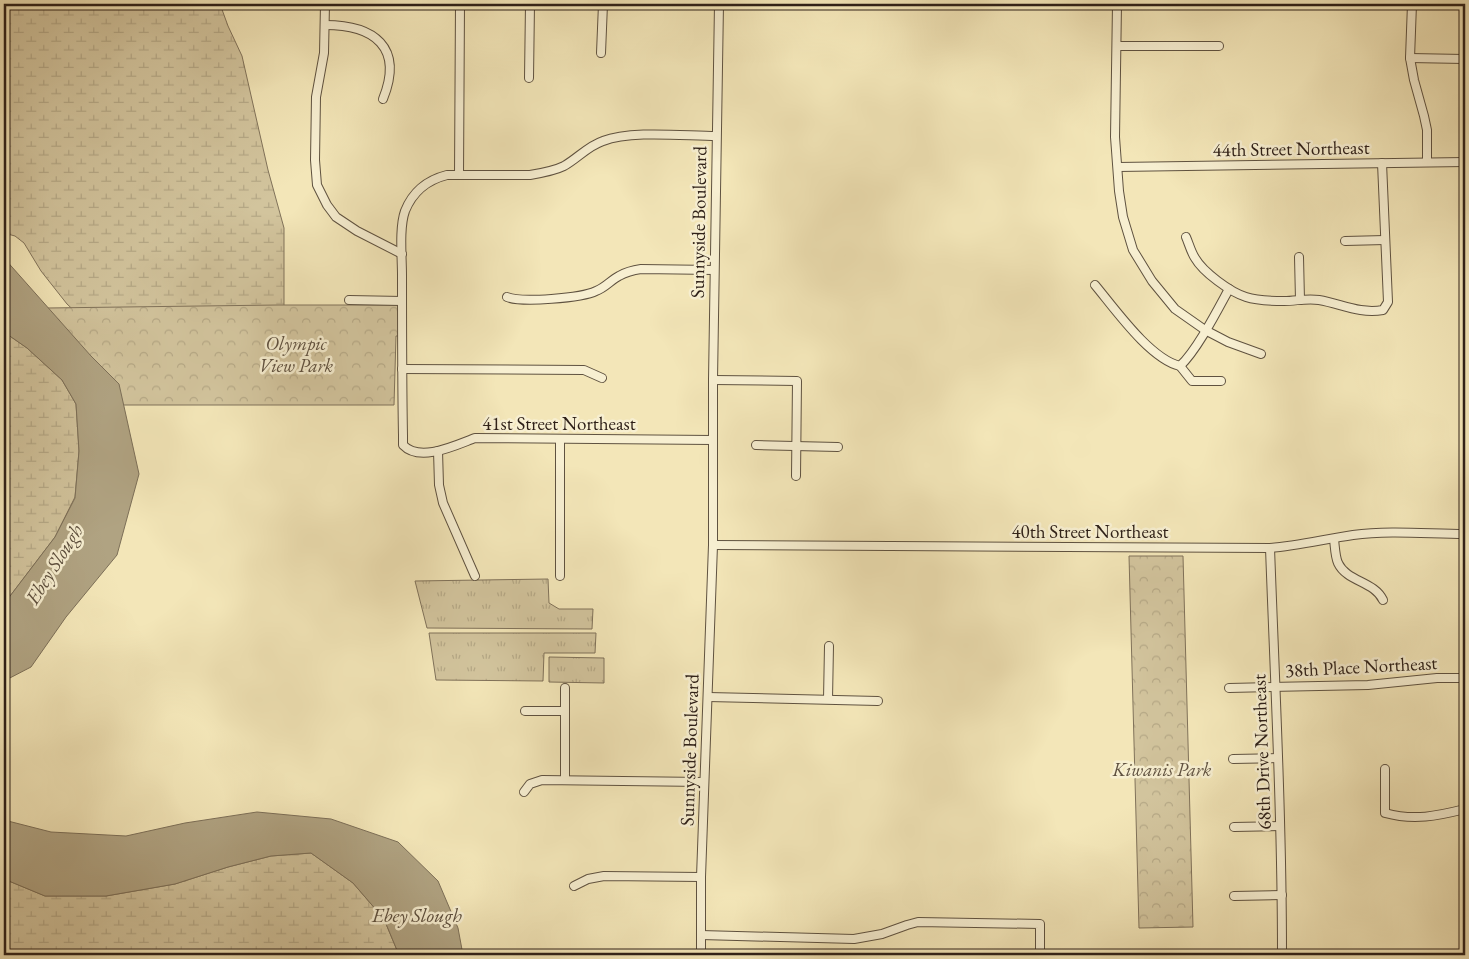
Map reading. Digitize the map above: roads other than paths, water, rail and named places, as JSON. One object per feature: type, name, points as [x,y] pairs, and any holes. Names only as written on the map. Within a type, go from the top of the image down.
[{"type":"street","points":[[325,4],[323,58],[316,98],[315,160],[317,185],[326,205],[336,217],[357,231],[402,254]]},
{"type":"street","points":[[459,175],[460,4]]},
{"type":"street","points":[[529,78],[530,4]]},
{"type":"street","points":[[601,53],[603,4]]},
{"type":"street","name":"Sunnyside Boulevard","points":[[701,955],[701,877],[713,545],[714,270],[719,4]]},
{"type":"street","points":[[1117,4],[1115,137],[1123,217],[1134,250],[1152,281],[1176,309],[1205,330],[1228,342],[1261,354]]},
{"type":"street","points":[[1412,4],[1410,58],[1427,130],[1427,162]]},
{"type":"street","points":[[325,26],[351,27],[362,30],[381,44],[390,66],[389,81],[383,99]]},
{"type":"street","points":[[1117,46],[1219,46]]},
{"type":"street","points":[[1410,58],[1464,59]]},
{"type":"street","points":[[602,378],[584,370],[402,369],[402,254],[405,212],[414,194],[422,186],[436,178],[447,175],[530,175],[542,173],[564,166],[601,142],[626,136],[716,136]]},
{"type":"street","name":"44th Street Northeast","points":[[1118,167],[1465,162]]},
{"type":"street","points":[[1186,237],[1195,259],[1229,289],[1245,297],[1258,300],[1319,300],[1343,307],[1373,312],[1383,310],[1388,302],[1382,163]]},
{"type":"street","points":[[1345,241],[1385,240]]},
{"type":"street","points":[[1299,257],[1300,300]]},
{"type":"street","points":[[507,297],[513,300],[537,300],[595,292],[618,276],[641,269],[714,270]]},
{"type":"street","points":[[1095,285],[1148,346],[1167,362],[1180,366],[1192,381],[1220,381]]},
{"type":"street","points":[[1180,366],[1185,362],[1229,289]]},
{"type":"street","points":[[349,300],[402,301]]},
{"type":"street","name":"41st Street Northeast","points":[[402,369],[403,445],[407,450],[413,452],[438,451],[475,438],[713,440]]},
{"type":"street","points":[[713,380],[797,380],[796,476]]},
{"type":"street","points":[[560,439],[560,576]]},
{"type":"street","points":[[756,445],[838,447]]},
{"type":"street","points":[[438,451],[439,485],[443,502],[475,576]]},
{"type":"street","name":"40th Street Northeast","points":[[713,545],[1270,548],[1291,547],[1374,534],[1465,534]]},
{"type":"street","points":[[1334,539],[1336,556],[1341,567],[1347,574],[1376,589],[1383,600]]},
{"type":"street","name":"68th Drive Northeast","points":[[1270,548],[1278,758],[1282,955]]},
{"type":"street","points":[[828,699],[829,646]]},
{"type":"street","name":"38th Place Northeast","points":[[1229,688],[1368,686],[1437,678],[1465,678]]},
{"type":"street","points":[[565,688],[565,780]]},
{"type":"street","points":[[708,697],[878,701]]},
{"type":"street","points":[[525,711],[565,711]]},
{"type":"street","points":[[1233,759],[1278,758]]},
{"type":"street","points":[[1386,769],[1385,813],[1401,818],[1438,816],[1465,808]]},
{"type":"street","points":[[524,792],[530,784],[542,780],[704,782]]},
{"type":"street","points":[[1234,827],[1280,826]]},
{"type":"street","points":[[574,886],[588,879],[604,876],[701,877]]},
{"type":"street","points":[[1234,896],[1282,895]]},
{"type":"street","points":[[701,935],[854,938],[882,934],[918,922],[1040,924],[1040,955]]},
{"type":"water","name":"Ebey Slough","points":[[4,258],[91,356],[119,384],[139,474],[117,555],[66,617],[31,667],[4,681],[4,604],[55,537],[75,498],[79,451],[76,404],[62,380],[27,348],[4,332]]},
{"type":"water","name":"Ebey Slough","points":[[257,812],[331,819],[398,842],[438,881],[458,928],[463,955],[399,955],[384,919],[353,883],[311,853],[271,856],[175,884],[106,896],[45,896],[4,879],[4,820],[51,832],[126,836],[185,823]]},
{"type":"park label","name":"Olympic View Park","points":[[296,354]]},
{"type":"park label","name":"Kiwanis Park","points":[[1162,769]]}]
